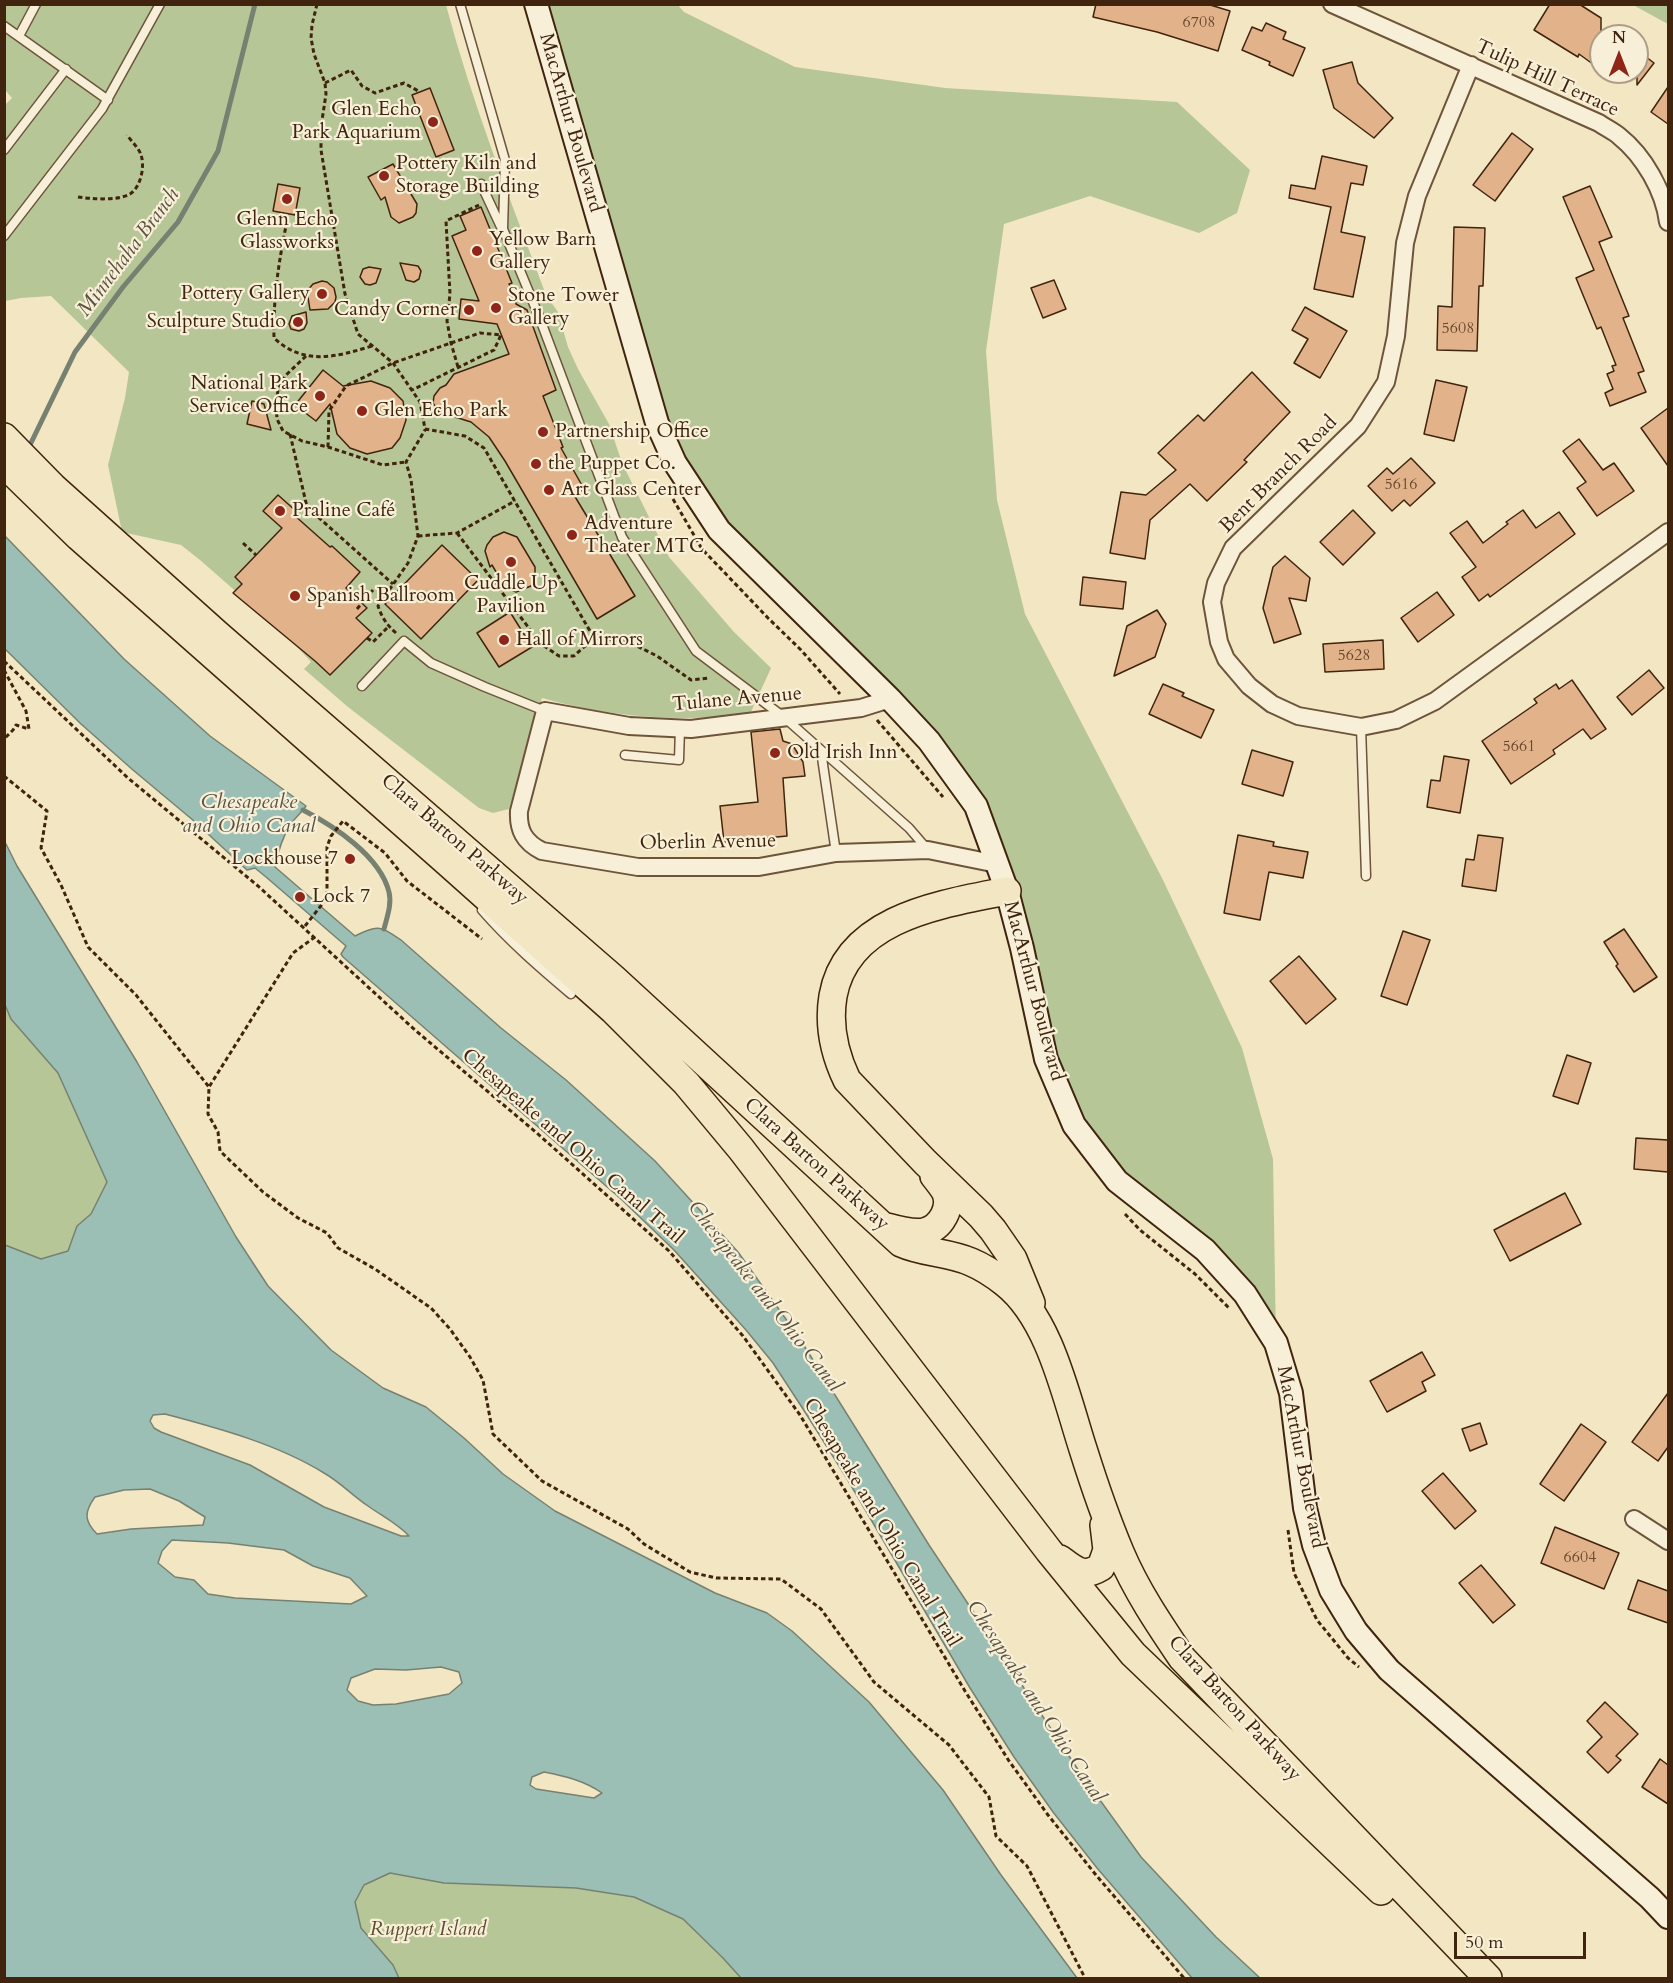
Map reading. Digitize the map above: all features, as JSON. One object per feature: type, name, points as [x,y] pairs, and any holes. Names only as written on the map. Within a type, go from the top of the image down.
[{"type":"highway","name":"Clara Barton Parkway","points":[[4,437],[53,487],[217,634],[613,978],[901,1243],[915,1249],[970,1261],[1007,1284],[1022,1299],[1040,1326],[1062,1381],[1101,1503],[1121,1554],[1149,1608],[1182,1658],[1488,1978]]},
{"type":"highway","name":"Clara Barton Parkway","points":[[4,464],[79,537],[613,1010],[686,1083],[748,1159],[1049,1551],[1133,1654],[1473,1978]]},
{"type":"highway","points":[[448,863],[480,907]]},
{"type":"highway","points":[[1007,891],[916,913],[889,924],[869,936],[851,955],[840,972],[830,1010],[831,1029],[839,1064],[847,1080],[925,1162],[981,1216],[998,1237],[1020,1275],[1040,1326]]},
{"type":"highway","points":[[571,994],[614,1022],[686,1083]]},
{"type":"highway","points":[[880,1224],[897,1230],[924,1232],[934,1228],[942,1220],[948,1204],[946,1193],[925,1162]]},
{"type":"highway","points":[[1049,1551],[1076,1571],[1091,1573],[1101,1567],[1107,1550],[1101,1503]]},
{"type":"main road","name":"MacArthur Boulevard","points":[[536,4],[657,423],[675,463],[718,530],[890,699],[929,741],[976,806],[1007,891],[1046,1059],[1074,1125],[1117,1181],[1213,1259],[1245,1294],[1276,1343],[1291,1393],[1305,1508],[1314,1545],[1331,1590],[1356,1631],[1389,1670],[1650,1898],[1668,1917]]},
{"type":"street","name":"Tulip Hill Terrace","points":[[1332,4],[1599,123],[1620,137],[1643,162],[1666,204],[1668,222]]},
{"type":"street","name":"Bent Branch Road","points":[[1471,65],[1417,196],[1405,243],[1396,336],[1386,382],[1358,426],[1233,548],[1216,583],[1212,602],[1219,642],[1226,659],[1249,686],[1272,704],[1298,716],[1361,727],[1396,720],[1435,701],[1668,532]]},
{"type":"street","name":"Tulane Avenue","points":[[545,711],[629,726],[691,729],[861,708],[890,699]]},
{"type":"street","name":"Oberlin Avenue","points":[[545,711],[519,811],[518,825],[535,848],[542,851],[638,867],[759,867],[836,853],[928,850],[997,864]]},
{"type":"street","points":[[1634,1519],[1668,1541]]},
{"type":"lane","points":[[19,36],[36,4]]},
{"type":"lane","points":[[4,236],[108,100],[160,4]]},
{"type":"lane","points":[[460,4],[505,160],[503,229]]},
{"type":"lane","points":[[4,26],[108,100]]},
{"type":"lane","points":[[4,150],[66,69]]},
{"type":"lane","points":[[481,184],[503,229],[540,319],[622,537],[696,651],[785,718],[909,828],[928,850]]},
{"type":"lane","points":[[362,687],[404,641],[431,663],[545,711]]},
{"type":"lane","points":[[1361,727],[1366,876]]},
{"type":"lane","points":[[625,755],[679,760],[680,728]]},
{"type":"lane","points":[[821,750],[836,853]]},
{"type":"lane","points":[[480,907],[511,942],[571,994]]},
{"type":"path","points":[[317,4],[311,38],[314,54],[325,83],[326,94],[321,127],[321,150],[345,294],[358,334],[393,363],[420,402],[425,429],[406,462],[411,480],[418,536],[408,563],[378,606],[388,627],[404,641]]},
{"type":"path","points":[[325,83],[351,70],[362,86],[375,93],[404,83],[420,92]]},
{"type":"path","points":[[78,197],[102,200],[130,194],[138,184],[142,169],[141,154],[127,135]]},
{"type":"path","points":[[458,367],[447,321],[450,294],[446,221],[489,200]]},
{"type":"path","points":[[287,221],[278,266],[273,314],[274,338],[284,348],[306,356],[340,356],[372,346]]},
{"type":"path","points":[[328,447],[329,411],[346,386],[393,363],[480,333],[501,335],[494,350],[412,390]]},
{"type":"path","points":[[306,356],[285,376],[278,390],[277,419],[283,430],[302,441],[383,465],[406,462]]},
{"type":"path","points":[[425,429],[465,436],[484,448],[594,638]]},
{"type":"path","points":[[290,434],[307,507],[393,585]]},
{"type":"path","points":[[418,536],[457,533],[514,501]]},
{"type":"path","points":[[457,533],[541,644],[559,656],[574,656],[594,638],[627,641],[657,656],[691,680],[730,676]]},
{"type":"path","points":[[243,543],[256,555]]},
{"type":"path","points":[[357,609],[374,590]]},
{"type":"path","points":[[367,638],[373,642],[388,627]]},
{"type":"path","name":"Chesapeake and Ohio Canal Trail","points":[[4,661],[128,778],[304,926],[415,1030],[538,1134],[669,1251],[743,1336],[800,1415],[964,1691],[1009,1761],[1089,1867],[1184,1978]]},
{"type":"path","points":[[4,670],[26,711],[29,729],[15,725],[4,739]]},
{"type":"path","points":[[874,716],[946,801]]},
{"type":"path","points":[[4,748],[4,767]]},
{"type":"path","points":[[4,776],[47,811],[41,848],[61,885],[88,947],[136,995],[209,1087]]},
{"type":"path","points":[[304,926],[327,898],[327,847],[331,836],[343,821],[385,853],[407,881],[482,939]]},
{"type":"path","points":[[315,937],[293,953],[209,1087],[208,1114],[218,1132],[220,1151],[263,1192],[297,1218],[327,1233],[338,1248],[375,1269],[431,1308],[457,1338],[483,1380],[494,1434],[542,1482],[628,1529],[644,1544],[690,1572],[716,1578],[781,1579],[821,1609],[874,1682],[949,1745],[989,1797],[996,1836],[1027,1866],[1085,1978]]},
{"type":"green space","name":"Glen Echo Park","points":[[5,5],[446,5],[480,115],[546,295],[558,312],[568,347],[578,369],[609,424],[622,463],[669,557],[734,632],[771,668],[750,714],[671,718],[619,714],[542,698],[509,809],[493,813],[479,808],[348,707],[304,669],[311,662],[289,638],[181,545],[122,532],[108,465],[125,398],[129,372],[51,296],[5,301],[4,106],[12,98],[5,90]]},
{"type":"green space","points":[[536,5],[678,5],[684,12],[795,67],[945,88],[1177,102],[1250,170],[1237,213],[1199,233],[1090,196],[1004,224],[986,351],[997,500],[1025,614],[1163,880],[1242,1048],[1273,1159],[1276,1343],[1074,1125],[976,806],[719,530],[675,463]]},
{"type":"green space","points":[[1633,5],[1668,5],[1668,24]]},
{"type":"green space","points":[[4,1005],[11,1019],[58,1073],[107,1182],[91,1214],[77,1226],[68,1251],[41,1259],[5,1245]]},
{"type":"green space","name":"Ruppert Island","points":[[390,1873],[444,1883],[576,1888],[634,1897],[683,1919],[741,1978],[399,1978],[393,1965],[361,1928],[355,1901],[364,1885]]},
{"type":"water","name":"Chesapeake and Ohio Canal","points":[[4,535],[124,659],[210,736],[306,806],[287,830],[275,867],[355,936],[379,928],[401,940],[501,1028],[566,1080],[655,1161],[738,1252],[798,1336],[929,1545],[1079,1771],[1141,1857],[1216,1937],[1260,1978],[1192,1978],[1097,1868],[1014,1757],[970,1688],[846,1477],[773,1363],[674,1250],[621,1199],[343,957],[341,954],[346,946],[255,868],[247,870],[81,724],[5,649]]},
{"type":"water","points":[[5,842],[17,866],[137,1062],[236,1237],[268,1286],[331,1350],[383,1388],[426,1407],[503,1474],[555,1511],[715,1593],[767,1613],[792,1631],[869,1702],[943,1790],[1001,1875],[1077,1978],[741,1978],[683,1919],[634,1897],[576,1888],[444,1883],[390,1873],[364,1885],[355,1902],[361,1928],[393,1965],[399,1978],[5,1978],[5,1245],[41,1259],[68,1251],[77,1226],[91,1214],[107,1182],[58,1073],[11,1019],[5,1005]],"holes":[[[165,1414],[206,1425],[287,1454],[330,1477],[409,1536],[401,1536],[324,1507],[250,1465],[161,1432],[154,1428],[150,1421],[153,1415]],[[150,1489],[179,1501],[205,1517],[203,1525],[131,1529],[97,1534],[87,1516],[91,1502],[95,1497],[124,1490]],[[172,1540],[228,1543],[284,1550],[313,1566],[350,1578],[367,1596],[351,1604],[235,1598],[208,1594],[194,1580],[175,1577],[158,1563],[162,1551]],[[441,1667],[459,1672],[462,1683],[449,1694],[396,1704],[373,1705],[358,1701],[347,1690],[351,1678],[375,1669],[406,1670]],[[544,1772],[589,1785],[602,1793],[594,1798],[536,1789],[530,1785],[532,1777]]]},
{"type":"building","points":[[1096,4],[1207,4],[1230,11],[1218,51],[1157,32],[1093,17]]},
{"type":"building","points":[[1550,4],[1579,4],[1601,18],[1601,24],[1589,24],[1589,61],[1534,30]]},
{"type":"building","points":[[1266,23],[1286,32],[1283,39],[1305,48],[1293,76],[1269,65],[1270,62],[1242,50],[1252,27],[1262,31]]},
{"type":"building","points":[[1649,59],[1654,63],[1649,69]]},
{"type":"building","points":[[1352,62],[1358,83],[1393,118],[1374,138],[1334,108],[1323,70]]},
{"type":"building","points":[[1668,87],[1668,124],[1651,112]]},
{"type":"building","name":"Glen Echo Park Aquarium","points":[[430,88],[454,150],[436,157],[412,95]]},
{"type":"building","points":[[1512,133],[1533,149],[1495,201],[1473,185]]},
{"type":"building","points":[[1322,156],[1367,166],[1363,185],[1351,183],[1341,232],[1365,237],[1353,297],[1314,289],[1331,207],[1289,198],[1291,185],[1315,189]]},
{"type":"building","points":[[393,164],[417,204],[413,217],[399,223],[391,217],[385,197],[381,200],[368,177]]},
{"type":"building","name":"Glenn Echo Glassworks","points":[[278,184],[300,188],[295,215],[273,211]]},
{"type":"building","points":[[1590,186],[1612,237],[1599,242],[1629,316],[1623,318],[1644,371],[1638,373],[1646,392],[1610,406],[1605,393],[1613,389],[1607,374],[1614,371],[1612,366],[1616,365],[1601,327],[1597,329],[1576,278],[1594,270],[1563,197]]},
{"type":"building","points":[[481,207],[512,283],[509,284],[516,304],[527,310],[556,390],[543,396],[563,447],[561,448],[584,489],[574,495],[635,596],[597,619],[489,437],[471,422],[439,412],[433,403],[434,396],[454,374],[509,354],[497,324],[459,319],[461,299],[479,301],[452,236],[466,230],[460,216]]},
{"type":"building","points":[[1454,227],[1485,228],[1483,286],[1479,286],[1477,351],[1437,350],[1438,306],[1452,307]]},
{"type":"building","points":[[400,263],[418,266],[421,271],[419,279],[414,282],[406,280]]},
{"type":"building","points":[[369,267],[381,269],[376,283],[370,285],[365,284],[360,277],[363,269]]},
{"type":"building","points":[[1054,280],[1066,309],[1043,318],[1031,288]]},
{"type":"building","name":"Pottery Gallery","points":[[322,281],[334,288],[335,302],[328,309],[310,310],[307,291],[313,284]]},
{"type":"building","points":[[1305,307],[1347,331],[1320,378],[1294,363],[1308,339],[1292,330]]},
{"type":"building","name":"Sculpture Studio","points":[[306,312],[307,323],[304,329],[299,331],[291,329],[289,324],[292,316]]},
{"type":"building","points":[[323,370],[343,386],[371,381],[390,388],[403,401],[406,420],[400,438],[392,448],[367,454],[350,448],[337,434],[330,404],[316,421],[295,405]]},
{"type":"building","points":[[1252,372],[1290,412],[1244,460],[1247,462],[1207,501],[1190,484],[1150,520],[1145,559],[1110,553],[1121,492],[1146,495],[1176,470],[1158,453],[1198,415],[1204,421]]},
{"type":"building","points":[[1436,380],[1467,387],[1454,441],[1424,434]]},
{"type":"building","points":[[252,401],[264,404],[271,430],[247,424]]},
{"type":"building","points":[[1668,408],[1668,466],[1641,428]]},
{"type":"building","points":[[1579,439],[1603,470],[1614,463],[1634,491],[1597,516],[1577,488],[1586,482],[1563,451]]},
{"type":"building","points":[[1411,458],[1435,483],[1410,506],[1404,500],[1392,511],[1368,486],[1387,468],[1393,474]]},
{"type":"building","name":"Spanish Ballroom","points":[[278,495],[297,512],[294,515],[360,572],[346,588],[367,608],[356,618],[372,633],[330,675],[233,593],[242,584],[235,577],[282,528],[263,511]]},
{"type":"building","points":[[1353,510],[1375,533],[1343,565],[1320,542]]},
{"type":"building","points":[[1523,510],[1536,528],[1559,512],[1575,534],[1490,597],[1488,594],[1479,601],[1462,577],[1476,567],[1450,533],[1467,521],[1483,543]]},
{"type":"building","name":"Cuddle Up Pavilion","points":[[504,532],[517,537],[535,567],[535,578],[531,586],[516,592],[505,587],[492,565],[490,567],[485,551],[493,537]]},
{"type":"building","points":[[442,545],[478,580],[421,639],[385,604]]},
{"type":"building","points":[[1285,556],[1310,578],[1306,601],[1289,598],[1301,634],[1274,643],[1263,608],[1273,567]]},
{"type":"building","points":[[1083,577],[1126,582],[1123,609],[1080,605]]},
{"type":"building","points":[[1437,592],[1454,615],[1418,642],[1401,618]]},
{"type":"building","points":[[1157,610],[1166,624],[1155,657],[1114,676],[1127,626]]},
{"type":"building","name":"Hall of Mirrors","points":[[510,612],[532,647],[499,667],[477,633]]},
{"type":"building","points":[[1383,640],[1384,669],[1325,672],[1323,644]]},
{"type":"building","points":[[1649,670],[1664,688],[1632,715],[1617,697]]},
{"type":"building","points":[[1572,680],[1606,729],[1591,739],[1583,729],[1553,750],[1555,754],[1511,784],[1482,741],[1537,703],[1534,699],[1556,684],[1559,689]]},
{"type":"building","points":[[1163,684],[1184,693],[1182,696],[1214,710],[1201,738],[1149,714]]},
{"type":"building","points":[[780,729],[783,741],[792,744],[803,762],[805,776],[783,778],[787,836],[724,842],[720,806],[758,802],[751,732]]},
{"type":"building","points":[[1252,750],[1293,762],[1283,796],[1242,784]]},
{"type":"building","points":[[1444,756],[1469,760],[1460,813],[1427,807],[1431,780],[1440,781]]},
{"type":"building","points":[[1238,835],[1274,842],[1273,846],[1308,852],[1303,878],[1269,872],[1260,920],[1224,913]]},
{"type":"building","points":[[1478,835],[1503,838],[1496,891],[1462,886],[1466,859],[1474,860]]},
{"type":"building","points":[[1624,929],[1657,977],[1634,992],[1616,966],[1618,964],[1604,942]]},
{"type":"building","points":[[1403,931],[1430,940],[1407,1005],[1381,996]]},
{"type":"building","points":[[1299,956],[1336,999],[1306,1024],[1270,981]]},
{"type":"building","points":[[1567,1055],[1591,1063],[1578,1104],[1553,1096]]},
{"type":"building","points":[[1636,1138],[1668,1140],[1668,1172],[1634,1169]]},
{"type":"building","points":[[1565,1193],[1581,1224],[1510,1261],[1494,1230]]},
{"type":"building","points":[[1422,1352],[1435,1375],[1422,1382],[1426,1391],[1387,1412],[1370,1381]]},
{"type":"building","points":[[1668,1393],[1668,1447],[1658,1461],[1632,1442]]},
{"type":"building","points":[[1480,1423],[1487,1444],[1470,1451],[1462,1429]]},
{"type":"building","points":[[1581,1424],[1606,1442],[1564,1501],[1540,1484]]},
{"type":"building","points":[[1443,1473],[1476,1511],[1455,1529],[1422,1491]]},
{"type":"building","points":[[1555,1527],[1619,1553],[1604,1589],[1541,1563]]},
{"type":"building","points":[[1481,1565],[1515,1605],[1493,1623],[1459,1583]]},
{"type":"building","points":[[1638,1580],[1668,1591],[1668,1623],[1628,1609]]},
{"type":"building","points":[[1605,1702],[1638,1734],[1616,1756],[1621,1760],[1608,1773],[1587,1752],[1602,1737],[1587,1721]]},
{"type":"building","points":[[1660,1759],[1668,1765],[1668,1804],[1642,1787]]},
{"type":"waterway","name":"Minnehaha Branch","points":[[30,445],[75,352],[123,287],[178,222],[218,151],[255,4]]},
{"type":"waterway","name":"Chesapeake and Ohio Canal","points":[[303,810],[341,833],[366,854],[376,866],[384,879],[390,897],[384,929]]},
{"type":"place","name":"Glen Echo Park Aquarium","points":[[433,122]]},
{"type":"place","name":"Pottery Kiln and Storage Building","points":[[384,176]]},
{"type":"place","name":"Glenn Echo Glassworks","points":[[287,199]]},
{"type":"place","name":"Yellow Barn Gallery","points":[[477,251]]},
{"type":"place","name":"Pottery Gallery","points":[[322,294]]},
{"type":"place","name":"Stone Tower Gallery","points":[[496,308]]},
{"type":"place","name":"Candy Corner","points":[[469,310]]},
{"type":"place","name":"Sculpture Studio","points":[[298,322]]},
{"type":"place","name":"National Park Service Office","points":[[320,396]]},
{"type":"place","name":"Glen Echo Park","points":[[362,411]]},
{"type":"place","name":"Partnership Office","points":[[543,432]]},
{"type":"place","name":"the Puppet Co.","points":[[536,464]]},
{"type":"place","name":"Art Glass Center","points":[[549,490]]},
{"type":"place","name":"Praline Café","points":[[280,511]]},
{"type":"place","name":"Adventure Theater MTC","points":[[572,535]]},
{"type":"place","name":"Cuddle Up Pavilion","points":[[511,562]]},
{"type":"place","name":"Spanish Ballroom","points":[[295,596]]},
{"type":"place","name":"Hall of Mirrors","points":[[504,640]]},
{"type":"place","name":"Old Irish Inn","points":[[775,753]]},
{"type":"place","name":"Lockhouse 7","points":[[350,859]]},
{"type":"place","name":"Lock 7","points":[[300,897]]}]
